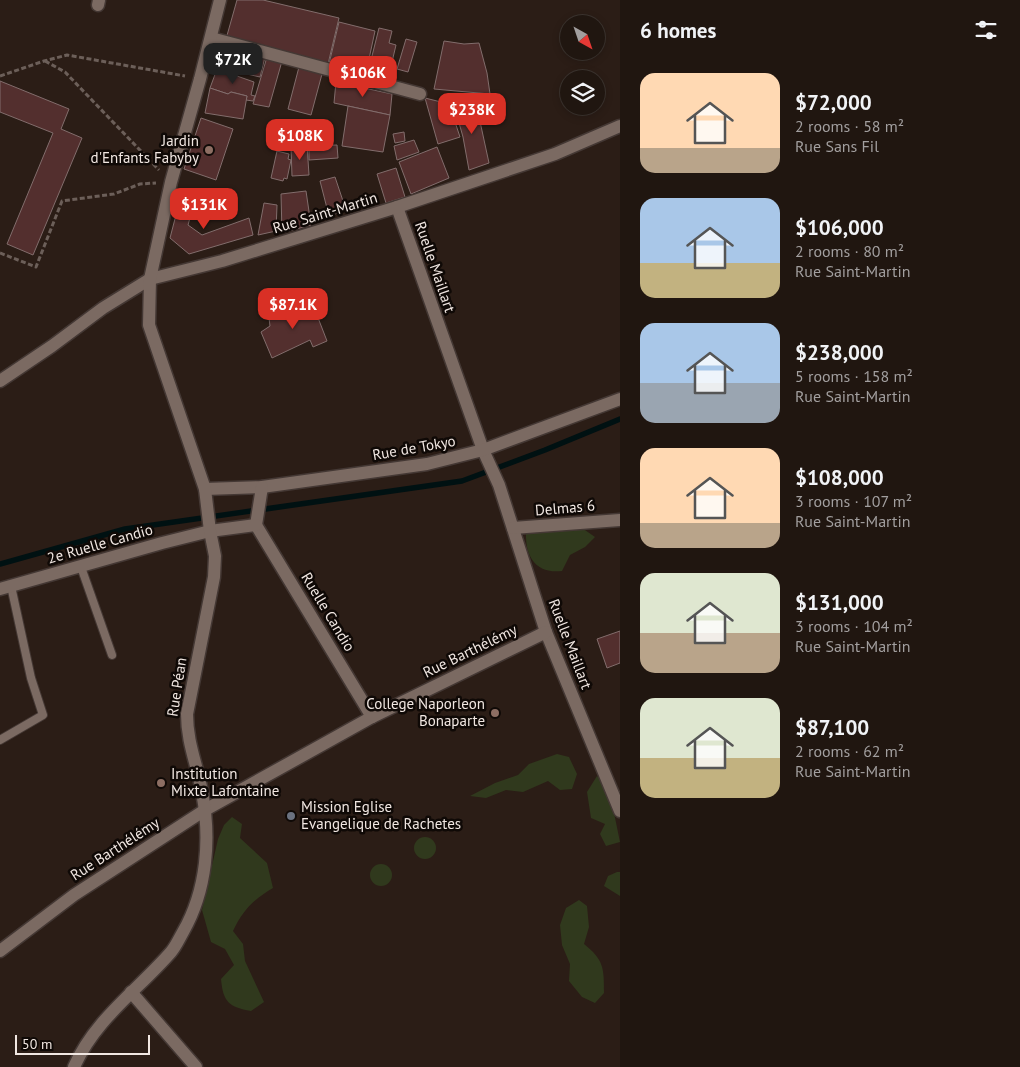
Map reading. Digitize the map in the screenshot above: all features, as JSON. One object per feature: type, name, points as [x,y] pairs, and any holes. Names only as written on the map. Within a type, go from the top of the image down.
[{"type":"street","name":"Rue Péan","points":[[74,1067],[88,1040],[102,1023],[173,950],[191,917],[201,888],[207,828],[198,774],[187,732],[187,714],[214,577],[215,556],[205,488],[149,325],[150,278],[171,182],[220,0]]},
{"type":"street","points":[[211,38],[420,94]]},
{"type":"street","name":"Rue Saint-Martin","points":[[0,381],[52,346],[103,308],[150,278],[222,262],[397,207],[555,154],[620,126]]},
{"type":"street","name":"Ruelle Maillart","points":[[397,207],[483,450],[499,485],[546,632],[620,811]]},
{"type":"street","name":"Rue de Tokyo","points":[[205,488],[262,487],[427,464],[483,450],[620,399]]},
{"type":"street","points":[[256,525],[262,487]]},
{"type":"street","name":"Delmas 6","points":[[513,528],[620,520]]},
{"type":"street","name":"2e Ruelle Candio","points":[[5,588],[210,531],[256,525]]},
{"type":"street","name":"Ruelle Candio","points":[[256,525],[372,717]]},
{"type":"street","name":"Rue Barthélémy","points":[[0,951],[74,895],[204,810],[372,717],[546,632]]},
{"type":"street","points":[[131,992],[196,1067]]},
{"type":"lane","points":[[81,567],[112,655]]},
{"type":"lane","points":[[0,740],[43,715],[5,588]]},
{"type":"path","points":[[0,76],[68,55],[200,79]]},
{"type":"path","points":[[44,61],[64,72],[171,182]]},
{"type":"path","points":[[0,253],[36,267],[62,201],[114,194],[140,184],[171,182]]},
{"type":"green space","points":[[542,528],[556,531],[582,528],[595,537],[585,547],[570,555],[562,571],[545,570],[539,567],[530,556],[526,541],[526,532]]},
{"type":"green space","points":[[557,754],[569,757],[577,774],[572,789],[560,790],[548,781],[523,792],[506,790],[486,798],[470,796],[495,783],[518,775],[529,764]]},
{"type":"green space","points":[[597,776],[617,796],[614,813],[620,842],[606,846],[600,834],[605,824],[591,818],[587,792]]},
{"type":"green space","points":[[232,817],[242,824],[240,838],[267,863],[273,888],[249,906],[233,931],[243,944],[245,961],[264,1002],[251,1011],[232,1005],[223,993],[221,979],[234,965],[225,949],[211,942],[202,910],[218,839],[224,825]]},
{"type":"green space","points":[[425,837],[433,840],[436,848],[433,856],[425,859],[417,856],[414,848],[417,840]]},
{"type":"green space","points":[[381,864],[389,867],[392,875],[389,883],[381,886],[373,883],[370,875],[373,867]]},
{"type":"green space","points":[[620,872],[620,896],[604,886],[608,876]]},
{"type":"green space","points":[[579,900],[587,906],[589,927],[584,944],[596,955],[604,977],[604,993],[595,1003],[582,997],[569,981],[570,964],[562,945],[560,925],[566,908]]},
{"type":"building","points":[[237,0],[263,0],[339,18],[328,64],[226,39]]},
{"type":"building","points":[[339,22],[375,31],[366,73],[329,64]]},
{"type":"building","points":[[379,28],[392,31],[389,43],[396,45],[388,79],[368,72]]},
{"type":"building","points":[[406,39],[417,42],[408,72],[397,69]]},
{"type":"building","points":[[444,41],[464,44],[479,43],[490,94],[434,89]]},
{"type":"building","points":[[222,46],[265,57],[260,77],[216,67]]},
{"type":"building","points":[[267,57],[282,61],[269,107],[253,104]]},
{"type":"building","points":[[299,67],[322,74],[311,115],[288,109]]},
{"type":"building","points":[[217,69],[254,82],[251,95],[255,96],[253,101],[246,100],[247,96],[231,92],[228,94],[210,88]]},
{"type":"building","points":[[0,81],[69,109],[61,129],[82,138],[33,255],[7,244],[53,133],[0,112]]},
{"type":"building","points":[[336,82],[392,94],[390,115],[334,103]]},
{"type":"building","points":[[210,88],[228,94],[231,92],[247,96],[243,119],[205,113]]},
{"type":"building","points":[[425,98],[449,104],[460,137],[438,144]]},
{"type":"building","points":[[458,102],[463,106],[476,103],[489,163],[469,170],[463,137],[453,107]]},
{"type":"building","points":[[348,106],[390,115],[383,152],[342,146]]},
{"type":"building","points":[[201,118],[233,129],[216,180],[184,169]]},
{"type":"building","points":[[310,131],[332,131],[332,144],[310,144]]},
{"type":"building","points":[[404,132],[405,141],[395,143],[393,134]]},
{"type":"building","points":[[414,140],[419,152],[397,160],[394,146]]},
{"type":"building","points":[[307,145],[309,175],[292,176],[291,147]]},
{"type":"building","points":[[337,145],[338,158],[309,160],[309,146]]},
{"type":"building","points":[[437,147],[449,178],[411,194],[399,162]]},
{"type":"building","points":[[277,151],[289,154],[288,159],[291,160],[287,179],[284,178],[283,181],[271,178]]},
{"type":"building","points":[[396,168],[405,197],[386,203],[377,174]]},
{"type":"building","points":[[335,177],[346,210],[329,216],[320,181]]},
{"type":"building","points":[[306,191],[311,225],[282,233],[281,194]]},
{"type":"building","points":[[182,192],[196,196],[188,225],[202,235],[249,218],[253,235],[189,254],[170,238]]},
{"type":"building","points":[[264,203],[277,205],[276,231],[258,235]]},
{"type":"building","points":[[299,302],[315,310],[327,341],[313,347],[310,340],[272,358],[261,332],[270,326],[269,318]]},
{"type":"building","points":[[620,631],[620,663],[607,668],[597,639]]},
{"type":"waterway","points":[[0,564],[125,529],[462,481],[620,419]]},
{"type":"place","name":"Jardin d'Enfants Fabyby","points":[[209,150]]},
{"type":"place","name":"College Naporleon Bonaparte","points":[[495,713]]},
{"type":"place","name":"Institution Mixte Lafontaine","points":[[161,783]]},
{"type":"place","name":"Mission Eglise Evangelique de Rachetes","points":[[291,816]]}]
